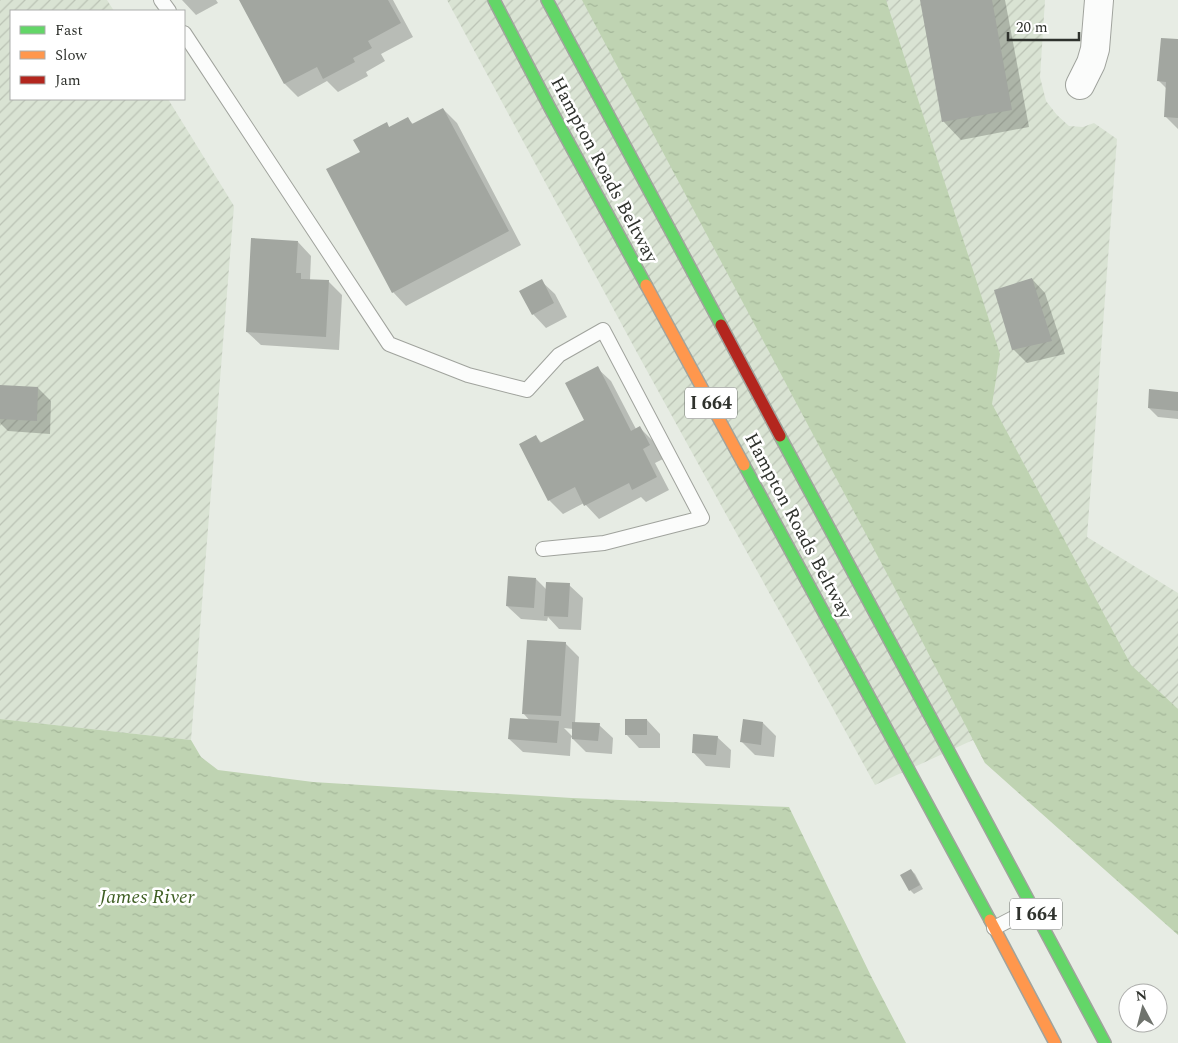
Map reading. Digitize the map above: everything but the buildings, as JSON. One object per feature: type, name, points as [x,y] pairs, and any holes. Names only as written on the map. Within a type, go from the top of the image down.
[{"type":"highway","name":"Hampton Roads Beltway","points":[[494,0],[550,108],[929,805],[1055,1043]]},
{"type":"highway","name":"Hampton Roads Beltway","points":[[547,0],[1105,1043]]},
{"type":"street","points":[[1080,85],[1091,63],[1099,0]]},
{"type":"lane","points":[[185,35],[389,344],[468,375],[527,390],[560,355],[604,330],[702,518],[604,543],[543,549]]},
{"type":"lane","points":[[994,928],[1033,908]]},
{"type":"shaded area","points":[[0,0],[107,0],[113,10],[10,10],[10,100],[169,100],[234,206],[191,740],[0,719]]},
{"type":"shaded area","points":[[447,0],[1045,0],[1040,77],[1046,101],[1069,126],[1083,127],[1094,123],[1117,139],[1087,537],[1178,593],[1178,754],[985,763],[973,740],[875,785],[635,349]]},
{"type":"water","points":[[582,0],[886,0],[1000,354],[992,404],[1131,665],[1178,709],[1178,935],[985,763],[893,585]]},
{"type":"water","name":"James River","points":[[0,719],[191,740],[201,757],[218,770],[313,782],[572,798],[789,807],[872,978],[906,1043],[0,1043]]},
{"type":"traffic: fast","points":[[494,0],[646,285]]},
{"type":"traffic: fast","points":[[547,0],[721,325]]},
{"type":"traffic: fast","points":[[780,436],[1105,1043]]},
{"type":"traffic: fast","points":[[744,465],[990,920]]},
{"type":"traffic: slow","points":[[646,285],[744,465]]},
{"type":"traffic: slow","points":[[990,920],[1055,1043]]},
{"type":"traffic: jam","points":[[721,325],[780,436]]}]
